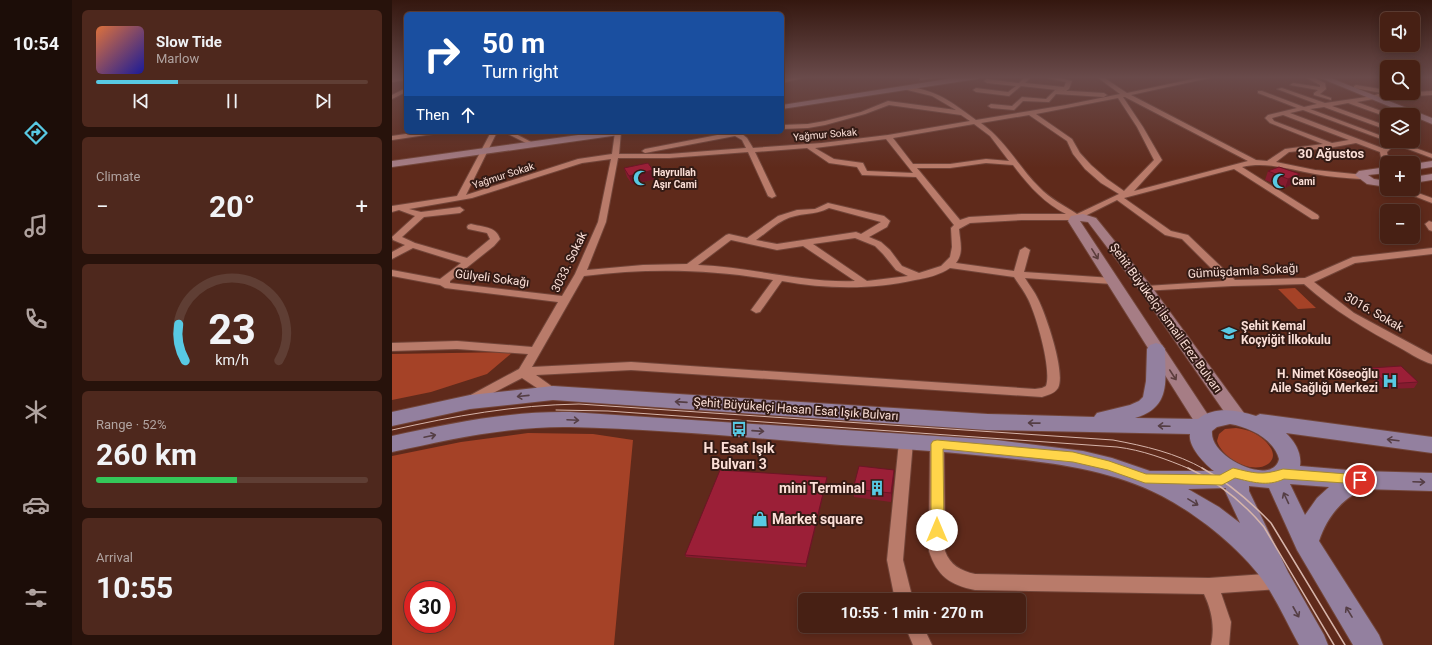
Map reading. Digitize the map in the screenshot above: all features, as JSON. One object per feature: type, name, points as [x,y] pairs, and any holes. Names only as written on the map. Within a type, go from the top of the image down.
[{"type":"main road","points":[[1068,424],[1140,410],[1150,404],[1156,393],[1156,349]]},
{"type":"main road","name":"Şehit Büyükelçi Hasan Esat Işık Bulvarı","points":[[392,419],[470,402],[553,393],[987,422],[1204,426]]},
{"type":"main road","points":[[1432,445],[1242,419],[1215,418],[1204,426],[1200,437],[1206,452],[1222,467],[1235,473],[1260,479],[1279,476],[1432,482]]},
{"type":"main road","name":"Şehit Büyükelçi Hasan Esat Işık Bulvarı","points":[[392,444],[481,425],[557,419],[732,429],[937,444],[1073,457],[1109,466],[1145,479]]},
{"type":"main road","points":[[1242,419],[1266,429],[1281,441],[1289,456],[1289,463],[1287,469],[1279,476]]},
{"type":"main road","points":[[1145,479],[1222,480],[1235,473]]},
{"type":"main road","points":[[1235,473],[1237,491],[1279,581],[1314,645]]},
{"type":"main road","points":[[1279,476],[1306,542],[1369,645]]},
{"type":"main road","points":[[1145,479],[1187,498],[1223,522],[1251,548],[1279,581]]},
{"type":"main road","points":[[1306,542],[1310,529],[1322,507],[1339,491],[1360,480]]},
{"type":"street","points":[[784,127],[825,123],[863,113],[878,107]]},
{"type":"street","points":[[919,107],[963,113]]},
{"type":"street","points":[[955,107],[991,135],[1032,186],[1044,197],[1062,210],[1081,219]]},
{"type":"street","points":[[1004,107],[1015,107]]},
{"type":"street","name":"Yağmur Sokak","points":[[395,209],[472,196],[581,161],[615,156],[669,156],[808,146],[888,137],[1062,107]]},
{"type":"street","points":[[1122,196],[1158,160],[1129,107]]},
{"type":"street","points":[[1145,107],[1254,162]]},
{"type":"street","points":[[1299,107],[1380,138]]},
{"type":"street","points":[[1314,107],[1268,118],[1272,122],[1331,145]]},
{"type":"street","points":[[1329,107],[1380,126]]},
{"type":"street","points":[[1334,109],[1340,107]]},
{"type":"street","points":[[1355,107],[1374,116],[1375,119],[1368,121]]},
{"type":"street","points":[[1360,107],[1380,113]]},
{"type":"street","points":[[1400,107],[1432,121]]},
{"type":"street","points":[[1405,107],[1432,117]]},
{"type":"street","points":[[1030,113],[1070,140],[1076,154],[1088,167],[1168,233],[1185,237],[1232,284]]},
{"type":"street","points":[[1284,113],[1383,151]]},
{"type":"street","points":[[1335,121],[1357,117]]},
{"type":"street","points":[[1297,132],[1321,128]]},
{"type":"street","points":[[1371,134],[1380,133]]},
{"type":"street","points":[[392,138],[419,134]]},
{"type":"street","points":[[460,198],[493,134]]},
{"type":"street","points":[[511,134],[532,144]]},
{"type":"street","points":[[392,164],[604,134]]},
{"type":"street","name":"3033. Sokak","points":[[523,372],[580,274],[602,222],[618,134]]},
{"type":"street","points":[[615,156],[736,134],[744,138],[772,196]]},
{"type":"street","points":[[888,137],[958,224]]},
{"type":"street","points":[[1269,163],[1287,150],[1357,141]]},
{"type":"street","points":[[808,146],[832,161],[860,165],[865,173],[918,175]]},
{"type":"street","points":[[1383,156],[1383,151],[1386,148]]},
{"type":"street","points":[[1409,148],[1432,156]]},
{"type":"street","points":[[911,166],[950,166],[986,161],[1013,163]]},
{"type":"street","points":[[580,274],[636,268],[689,267],[730,270],[826,284],[864,283],[918,276],[933,272],[948,264],[954,260],[956,253],[954,228],[958,224],[974,219],[1022,217],[1081,219],[1122,196],[1254,162],[1269,163],[1315,172],[1361,177],[1371,182],[1380,183]]},
{"type":"street","points":[[1420,166],[1432,164]]},
{"type":"street","points":[[1236,167],[1315,217]]},
{"type":"street","points":[[1361,177],[1360,174],[1380,170]]},
{"type":"street","points":[[1420,179],[1432,177]]},
{"type":"street","points":[[1419,196],[1432,201]]},
{"type":"street","points":[[749,241],[781,218],[797,213],[814,212],[828,204],[886,221],[884,225],[862,237]]},
{"type":"street","points":[[395,209],[421,215],[460,210]]},
{"type":"street","points":[[421,215],[396,238],[412,245],[468,262]]},
{"type":"street","name":"Şehit Büyükelçi İsmail Erez Bulvarı","points":[[1081,219],[1112,281],[1204,426]]},
{"type":"street","name":"Şehit Büyükelçi İsmail Erez Bulvarı","points":[[1081,219],[1146,289],[1242,419]]},
{"type":"street","name":"Gülyeli Sokağı","points":[[471,227],[490,231],[495,237],[491,244],[445,280],[444,283],[447,285],[565,300]]},
{"type":"street","points":[[689,267],[728,237],[777,247],[806,244],[856,235],[883,248],[900,268],[918,276]]},
{"type":"street","points":[[806,244],[864,283]]},
{"type":"street","points":[[392,256],[412,245]]},
{"type":"street","points":[[470,402],[523,372],[631,366],[1040,393],[1051,388],[1054,383],[1051,352],[1034,301],[1018,275],[1024,250]]},
{"type":"street","name":"Gümüşdamla Sokağı","points":[[1146,289],[1307,281],[1353,260],[1432,251]]},
{"type":"street","points":[[948,264],[1018,275],[1112,281]]},
{"type":"street","points":[[392,279],[397,274],[444,283]]},
{"type":"street","points":[[756,310],[779,278]]},
{"type":"street","name":"3016. Sokak","points":[[1307,281],[1320,294],[1337,307],[1432,360]]},
{"type":"street","points":[[392,347],[457,345],[535,350]]},
{"type":"street","points":[[523,372],[553,393]]},
{"type":"street","points":[[902,593],[895,560],[906,442]]},
{"type":"street","points":[[937,444],[937,551],[944,566],[957,577],[975,582],[1209,586],[1279,581]]},
{"type":"street","points":[[1209,586],[1221,612],[1223,626],[1220,645]]},
{"type":"street","points":[[917,633],[923,645]]},
{"type":"shaded area","points":[[1295,288],[1316,308],[1298,309],[1278,289]]},
{"type":"shaded area","points":[[513,352],[487,374],[431,392],[392,400],[392,354]]},
{"type":"shaded area","points":[[1236,428],[1254,433],[1270,446],[1273,456],[1272,460],[1268,464],[1261,467],[1246,466],[1231,459],[1225,453],[1217,441],[1219,434],[1225,429]]},
{"type":"shaded area","points":[[528,433],[593,434],[633,440],[614,645],[392,645],[392,456],[461,442]]},
{"type":"building","points":[[648,163],[653,170],[629,176],[624,168]]},
{"type":"building","points":[[1279,167],[1300,174],[1288,179],[1268,171]]},
{"type":"building","points":[[1401,366],[1418,382],[1386,384],[1371,368]]},
{"type":"building","points":[[859,466],[894,470],[891,493],[853,489]]},
{"type":"building","name":"Market square","points":[[720,470],[827,477],[806,564],[685,555]]},
{"type":"tram line","points":[[392,430],[485,412],[579,404],[1113,440],[1171,454],[1204,469]]},
{"type":"tram line","points":[[556,410],[608,411],[1117,447],[1154,455],[1189,469]]},
{"type":"tram line","points":[[1202,468],[1239,493],[1271,523],[1345,645]]},
{"type":"tram line","points":[[1189,469],[1220,486],[1229,493],[1239,501],[1264,527],[1334,645]]},
{"type":"place","name":"Hayrullah Aşır Cami","points":[[641,178]]},
{"type":"place","name":"Cami","points":[[1280,181]]},
{"type":"place","name":"Şehit Kemal Koçyiğit İlkokulu","points":[[1229,333]]},
{"type":"place","name":"H. Nimet Köseoğlu Aile Sağlığı Merkezi","points":[[1390,381]]},
{"type":"place","name":"H. Esat Işık Bulvarı 3","points":[[739,429]]},
{"type":"place","name":"mini Terminal","points":[[877,488]]},
{"type":"place","name":"Market square","points":[[760,519]]},
{"type":"district","name":"30 Ağustos","points":[[1331,153]]},
{"type":"route","points":[[937,530],[937,444],[1056,454],[1091,461],[1127,471],[1145,479],[1222,480],[1233,472],[1242,476],[1260,479],[1276,478],[1283,474],[1360,480]]}]
